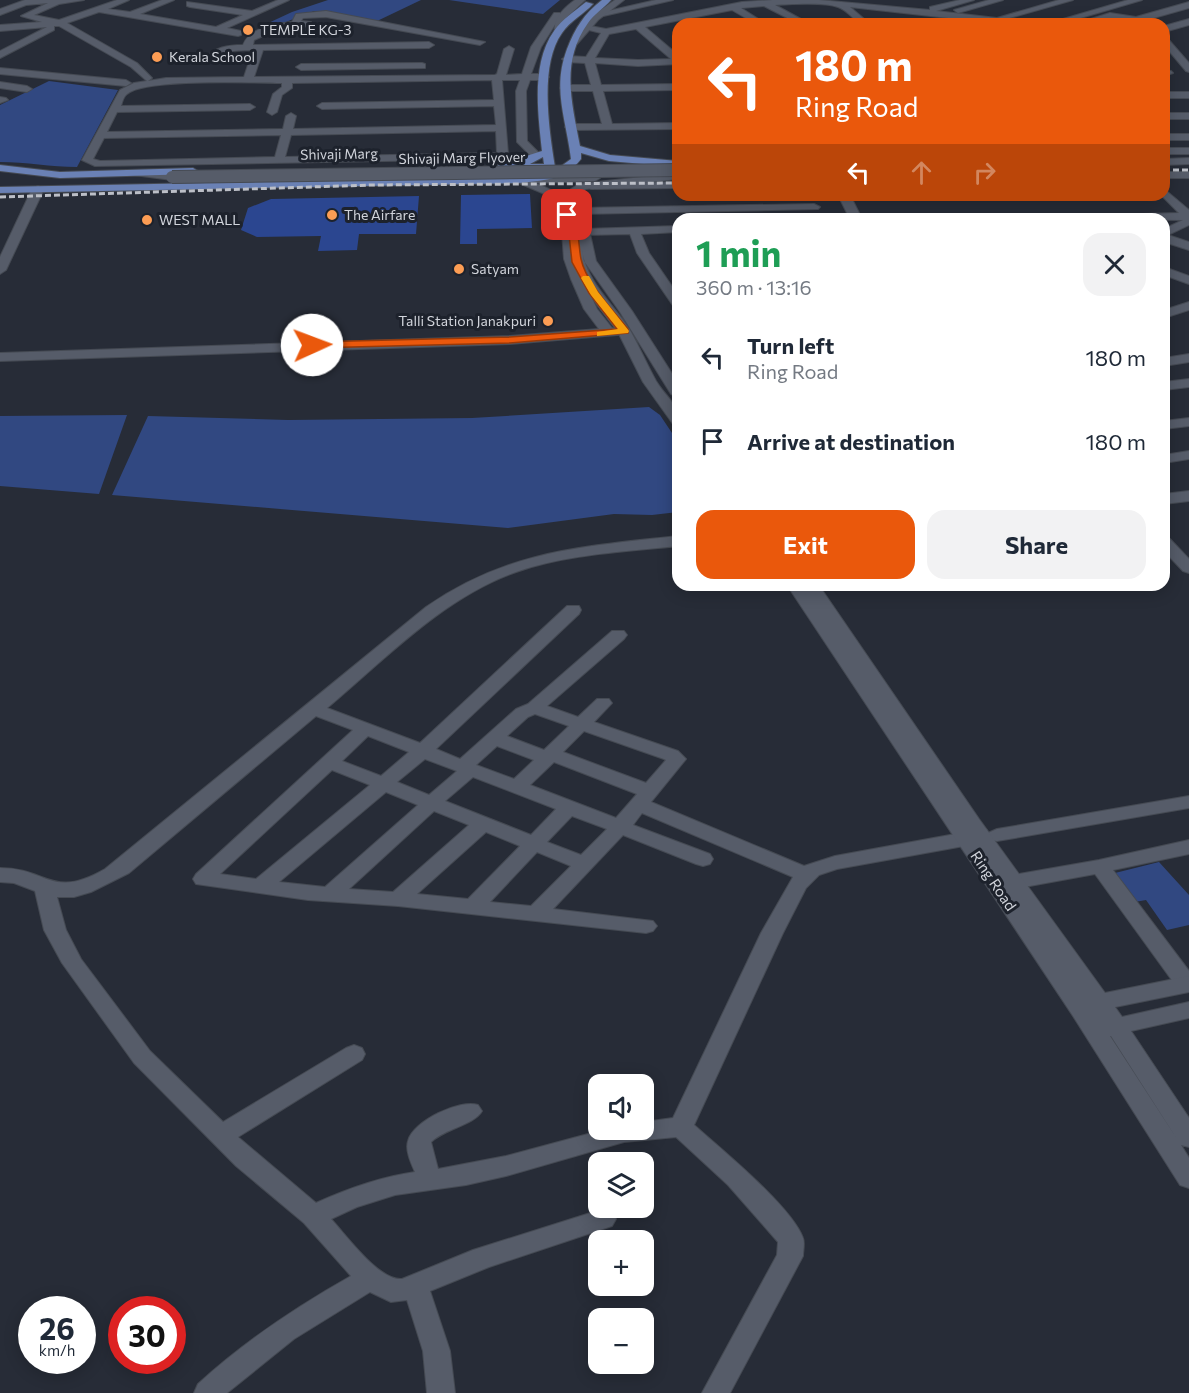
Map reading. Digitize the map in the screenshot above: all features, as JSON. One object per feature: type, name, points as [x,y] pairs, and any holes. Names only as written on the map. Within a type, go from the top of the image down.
[{"type":"main road","points":[[550,167],[546,146],[544,77],[551,44],[558,32],[573,16],[594,0]]},
{"type":"main road","points":[[518,180],[560,174],[576,159],[564,70],[575,34],[588,16],[607,0]]},
{"type":"main road","points":[[502,167],[537,156],[546,146]]},
{"type":"main road","points":[[575,148],[609,158],[672,164]]},
{"type":"main road","name":"Shivaji Marg","points":[[0,168],[60,175],[550,167]]},
{"type":"main road","points":[[464,168],[478,170],[482,175],[464,180]]},
{"type":"main road","points":[[0,175],[60,175]]},
{"type":"main road","name":"Shivaji Marg","points":[[0,189],[518,180]]},
{"type":"street","points":[[4,0],[25,3]]},
{"type":"street","points":[[0,12],[25,3],[46,0],[57,2],[80,0]]},
{"type":"street","points":[[0,55],[60,23],[125,0]]},
{"type":"street","points":[[131,15],[170,0]]},
{"type":"street","points":[[153,19],[200,0]]},
{"type":"street","points":[[214,8],[233,0]]},
{"type":"street","points":[[217,29],[285,0]]},
{"type":"street","points":[[558,32],[558,24],[562,15],[581,0]]},
{"type":"street","points":[[574,42],[603,13],[620,0]]},
{"type":"street","points":[[603,13],[669,0]]},
{"type":"street","points":[[786,0],[892,8],[949,18],[999,0]]},
{"type":"street","points":[[854,6],[878,0]]},
{"type":"street","points":[[921,12],[970,0]]},
{"type":"street","points":[[998,18],[1069,0]]},
{"type":"street","points":[[1083,18],[1107,16],[1138,0]]},
{"type":"street","points":[[686,18],[736,4],[792,1]]},
{"type":"street","points":[[892,8],[923,1]]},
{"type":"street","points":[[1165,1],[1186,5]]},
{"type":"street","points":[[57,2],[25,16],[60,23],[134,65],[147,78]]},
{"type":"street","points":[[763,2],[794,18]]},
{"type":"street","points":[[839,3],[858,18]]},
{"type":"street","points":[[1056,18],[1099,3],[1107,16]]},
{"type":"street","points":[[288,13],[308,4]]},
{"type":"street","points":[[736,4],[754,18]]},
{"type":"street","points":[[1141,18],[1186,5]]},
{"type":"street","points":[[181,8],[214,8],[252,14]]},
{"type":"street","points":[[892,8],[896,18]]},
{"type":"street","points":[[100,10],[238,33]]},
{"type":"street","points":[[194,26],[229,10]]},
{"type":"street","points":[[713,11],[723,17]]},
{"type":"street","points":[[921,12],[924,18]]},
{"type":"street","points":[[603,13],[639,26],[672,56]]},
{"type":"street","points":[[247,48],[250,39],[257,34],[292,24],[325,24],[326,14],[480,42]]},
{"type":"street","points":[[698,14],[704,18]]},
{"type":"street","points":[[537,156],[522,142],[521,91],[536,47],[557,15]]},
{"type":"street","points":[[1170,25],[1189,16]]},
{"type":"street","points":[[267,21],[278,17]]},
{"type":"street","points":[[588,27],[606,32],[672,22]]},
{"type":"street","points":[[0,28],[60,23]]},
{"type":"street","points":[[281,35],[284,28],[292,24]]},
{"type":"street","points":[[1170,26],[1186,24]]},
{"type":"street","points":[[379,46],[384,25]]},
{"type":"street","points":[[1170,28],[1189,34]]},
{"type":"street","points":[[606,32],[590,60],[608,127]]},
{"type":"street","points":[[431,114],[427,66],[432,33]]},
{"type":"street","points":[[257,34],[291,35],[288,47]]},
{"type":"street","points":[[323,46],[324,35]]},
{"type":"street","points":[[210,59],[222,49],[429,45]]},
{"type":"street","points":[[218,121],[248,81],[259,47]]},
{"type":"street","points":[[298,80],[305,47]]},
{"type":"street","points":[[1170,69],[1188,63],[1171,48]]},
{"type":"street","points":[[392,79],[431,114],[501,155],[499,77],[509,49]]},
{"type":"street","points":[[567,59],[638,63],[672,61]]},
{"type":"street","points":[[343,66],[341,79],[361,119]]},
{"type":"street","points":[[361,119],[392,79],[393,66]]},
{"type":"street","points":[[301,67],[427,66]]},
{"type":"street","points":[[645,70],[672,69]]},
{"type":"street","points":[[0,71],[126,83]]},
{"type":"street","points":[[182,72],[206,72],[209,76],[207,81],[218,121]]},
{"type":"street","points":[[279,161],[361,119],[431,114],[499,77],[544,77]]},
{"type":"street","points":[[627,79],[672,78]]},
{"type":"street","points":[[248,81],[341,79]]},
{"type":"street","points":[[272,112],[278,94],[287,88],[287,80]]},
{"type":"street","points":[[148,122],[137,85],[127,89],[123,92],[87,160],[89,163],[148,122],[207,81]]},
{"type":"street","points":[[0,85],[27,89]]},
{"type":"street","points":[[1170,86],[1189,86]]},
{"type":"street","points":[[565,88],[672,87]]},
{"type":"street","points":[[1170,95],[1189,95]]},
{"type":"street","points":[[101,135],[148,122],[218,121],[287,132],[361,119],[431,114],[498,103]]},
{"type":"street","points":[[1170,105],[1189,105]]},
{"type":"street","points":[[322,106],[361,119],[431,114],[500,128]]},
{"type":"street","points":[[114,109],[148,122],[218,121],[250,107]]},
{"type":"street","points":[[279,161],[291,116]]},
{"type":"street","points":[[1170,116],[1189,116]]},
{"type":"street","points":[[148,122],[218,121],[279,161]]},
{"type":"street","points":[[570,127],[672,126]]},
{"type":"street","points":[[1170,128],[1189,128]]},
{"type":"street","points":[[1170,137],[1189,137]]},
{"type":"street","points":[[1170,151],[1189,150]]},
{"type":"street","points":[[1170,162],[1189,161]]},
{"type":"street","name":"Shivaji Marg","points":[[550,167],[672,165]]},
{"type":"street","name":"Shivaji Marg Flyover","points":[[138,173],[172,177],[672,170]]},
{"type":"street","points":[[1170,172],[1189,170]]},
{"type":"street","points":[[1170,173],[1189,175]]},
{"type":"street","name":"Shivaji Marg","points":[[518,180],[672,176]]},
{"type":"street","points":[[610,333],[594,317],[570,258],[569,235],[561,212],[552,203],[583,186],[672,177]]},
{"type":"street","points":[[518,180],[561,198],[579,211],[814,207]]},
{"type":"street","points":[[583,186],[672,185]]},
{"type":"street","points":[[0,270],[38,189]]},
{"type":"street","points":[[561,198],[574,235],[577,262],[594,293],[624,331],[650,382],[672,413]]},
{"type":"street","points":[[1170,198],[1189,216]]},
{"type":"street","points":[[579,211],[590,261],[672,374]]},
{"type":"street","points":[[1170,217],[1189,216]]},
{"type":"street","points":[[1170,230],[1189,221]]},
{"type":"street","points":[[585,232],[672,229]]},
{"type":"street","points":[[634,230],[643,253],[672,295]]},
{"type":"street","points":[[1170,240],[1189,246]]},
{"type":"street","points":[[1170,272],[1189,280]]},
{"type":"street","points":[[1170,312],[1189,306]]},
{"type":"street","points":[[0,357],[510,340],[624,331]]},
{"type":"street","points":[[1170,360],[1189,358]]},
{"type":"street","points":[[1170,385],[1189,383]]},
{"type":"street","points":[[1170,458],[1189,455]]},
{"type":"street","points":[[1170,499],[1189,496]]},
{"type":"street","points":[[0,875],[15,874],[44,887],[67,890],[86,889],[101,883],[432,611],[465,589],[510,568],[572,554],[672,542]]},
{"type":"street","points":[[1170,548],[1189,568]]},
{"type":"street","name":"Ring Road","points":[[799,591],[1013,882],[1090,1006]]},
{"type":"street","name":"Ring Road","points":[[813,591],[980,836],[1105,1029],[1189,1178]]},
{"type":"street","points":[[260,887],[424,750],[573,610]]},
{"type":"street","points":[[329,895],[431,804],[494,738],[522,713],[534,708],[618,635]]},
{"type":"street","points":[[517,787],[603,704]]},
{"type":"street","points":[[534,708],[583,723],[675,757],[677,762],[620,827],[536,914]]},
{"type":"street","points":[[314,709],[703,859]]},
{"type":"street","points":[[366,728],[203,879],[329,895],[398,899],[646,926]]},
{"type":"street","points":[[494,738],[549,756],[646,798],[807,875]]},
{"type":"street","points":[[328,762],[585,864]]},
{"type":"street","points":[[681,1126],[772,933],[798,884],[812,870],[835,863],[980,836],[1187,804]]},
{"type":"street","points":[[473,907],[569,807]]},
{"type":"street","points":[[398,899],[483,824]]},
{"type":"street","points":[[1013,882],[1104,866],[1189,847]]},
{"type":"street","points":[[1090,1006],[1188,984],[1106,877],[1104,866]]},
{"type":"street","points":[[44,887],[55,930],[102,1005],[142,1057],[221,1136],[313,1216],[370,1279],[391,1291],[403,1290],[482,1258],[603,1219]]},
{"type":"street","points":[[1105,1029],[1189,1010]]},
{"type":"street","name":"Ring Road","points":[[1105,1029],[1189,1138]]},
{"type":"street","points":[[221,1136],[354,1054]]},
{"type":"street","points":[[429,1179],[418,1144],[420,1138],[434,1127],[470,1111]]},
{"type":"street","points":[[313,1216],[350,1199],[395,1185],[466,1175],[506,1166],[624,1133],[681,1126],[737,1178],[780,1224],[791,1240],[790,1256],[716,1393]]},
{"type":"street","points":[[208,1393],[259,1347],[292,1323],[370,1279]]},
{"type":"street","points":[[415,1285],[431,1324],[440,1367],[441,1393]]},
{"type":"shaded area","points":[[328,0],[421,0],[375,22],[314,11],[273,27],[264,25],[292,12]]},
{"type":"shaded area","points":[[449,0],[560,0],[543,14]]},
{"type":"shaded area","points":[[49,81],[118,90],[77,167],[0,162],[0,105]]},
{"type":"shaded area","points":[[649,407],[660,415],[672,433],[672,513],[652,515],[614,514],[508,528],[112,495],[148,416],[288,420],[472,418]]},
{"type":"shaded area","points":[[127,415],[99,494],[0,486],[0,416]]},
{"type":"shaded area","points":[[1159,862],[1189,895],[1189,925],[1167,930],[1146,900],[1129,903],[1107,875]]},
{"type":"building","points":[[530,194],[532,228],[477,229],[477,244],[460,244],[461,195]]},
{"type":"building","name":"The Airfare","points":[[419,196],[416,234],[359,234],[357,250],[318,251],[321,236],[257,237],[241,230],[248,208],[271,199]]},
{"type":"railway","points":[[1170,170],[1189,170]]},
{"type":"railway","points":[[0,197],[372,185],[672,183]]},
{"type":"slow traffic","points":[[586,278],[594,293],[624,331],[601,334]]},
{"type":"place","name":"TEMPLE KG-3","points":[[248,30]]},
{"type":"place","name":"Kerala School","points":[[157,57]]},
{"type":"place","name":"The Airfare","points":[[332,215]]},
{"type":"place","name":"WEST MALL","points":[[147,220]]},
{"type":"place","name":"Satyam","points":[[459,269]]},
{"type":"place","name":"Talli Station Janakpuri","points":[[548,321]]},
{"type":"route","points":[[312,345],[510,340],[624,331],[594,293],[577,262],[574,235],[567,215]]}]
